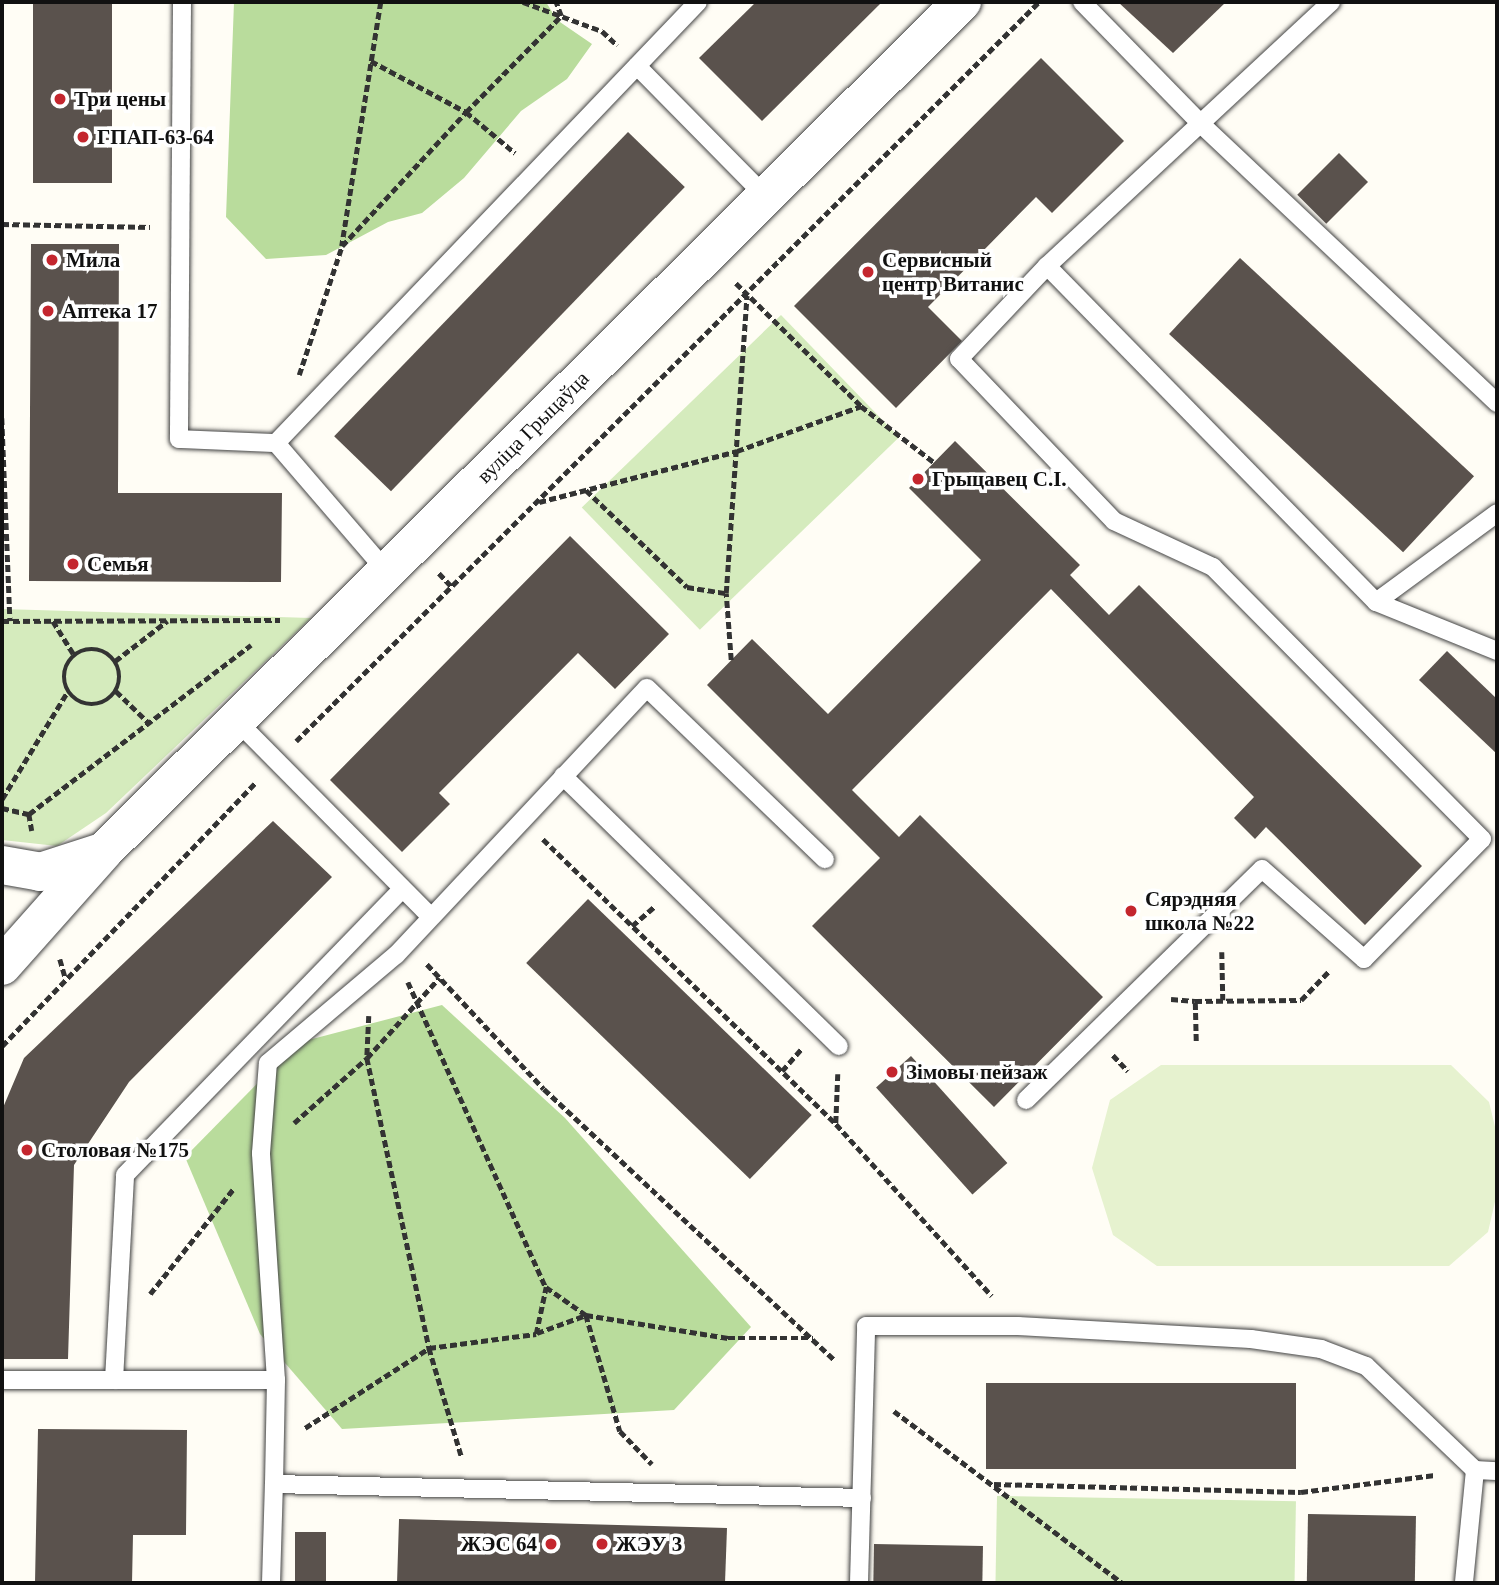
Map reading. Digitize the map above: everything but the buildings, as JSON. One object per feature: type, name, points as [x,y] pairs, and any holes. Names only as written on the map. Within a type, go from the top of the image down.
[{"type":"street","name":"вуліца Грыцаўца","points":[[2,966],[104,851],[962,2]]},
{"type":"street","name":"вуліца Грыцаўца","points":[[2,865],[40,872],[104,851]]},
{"type":"lane","points":[[182,2],[176,228],[178,439],[276,443],[387,572]]},
{"type":"lane","points":[[276,443],[534,169],[698,2]]},
{"type":"lane","points":[[1082,2],[1201,124],[1497,403]]},
{"type":"lane","points":[[1026,1100],[1262,869],[1364,959],[1482,839],[1213,567],[1114,521],[959,359],[1047,266],[1331,2]]},
{"type":"lane","points":[[637,66],[764,195]]},
{"type":"lane","points":[[1047,266],[1376,602],[1497,651]]},
{"type":"lane","points":[[1376,602],[1497,513]]},
{"type":"lane","points":[[271,1583],[276,1380],[261,1153],[268,1063],[371,978],[401,949],[647,688],[825,859]]},
{"type":"lane","points":[[237,722],[430,916]]},
{"type":"lane","points":[[563,776],[839,1046]]},
{"type":"lane","points":[[114,1380],[125,1175],[402,889]]},
{"type":"lane","points":[[859,1583],[866,1326],[1018,1326],[1251,1339],[1348,1357],[1406,1397],[1475,1470],[1497,1471]]},
{"type":"lane","points":[[2,1380],[276,1380]]},
{"type":"lane","points":[[1464,1583],[1475,1470]]},
{"type":"lane","points":[[274,1484],[862,1498]]},
{"type":"path","points":[[276,443],[342,246],[381,2]]},
{"type":"path","points":[[523,2],[602,31]]},
{"type":"path","points":[[556,2],[561,16]]},
{"type":"path","points":[[2,1046],[275,762],[1039,2]]},
{"type":"path","points":[[342,246],[466,112],[561,16]]},
{"type":"path","points":[[371,61],[466,112],[534,169]]},
{"type":"path","points":[[2,224],[176,228]]},
{"type":"path","points":[[747,295],[861,406],[934,463]]},
{"type":"path","points":[[731,660],[726,593],[747,295]]},
{"type":"path","points":[[536,502],[737,451],[861,406]]},
{"type":"path","points":[[2,418],[10,621]]},
{"type":"path","points":[[585,490],[687,587],[726,593]]},
{"type":"path","points":[[2,621],[284,620],[274,628]]},
{"type":"path","points":[[52,621],[74,655]]},
{"type":"path","points":[[115,661],[168,621]]},
{"type":"path","points":[[2,808],[29,814],[264,636]]},
{"type":"path","points":[[2,799],[68,691],[65,670],[74,655],[102,650],[115,661],[116,691],[149,723]]},
{"type":"path","points":[[68,691],[97,705],[116,691]]},
{"type":"path","points":[[522,819],[836,1124],[1018,1326]]},
{"type":"path","points":[[1196,1041],[1195,1001],[1301,1000],[1352,948]]},
{"type":"path","points":[[401,949],[546,1287],[586,1315],[728,1338],[813,1338]]},
{"type":"path","points":[[401,949],[544,1089],[813,1338],[864,1389],[1122,1583]]},
{"type":"path","points":[[58,953],[65,978]]},
{"type":"path","points":[[371,978],[367,1058],[429,1348],[472,1489]]},
{"type":"path","points":[[836,1124],[839,1046]]},
{"type":"path","points":[[536,1334],[546,1287]]},
{"type":"path","points":[[274,1447],[429,1348],[536,1334],[586,1315]]},
{"type":"path","points":[[586,1315],[620,1431],[681,1494]]},
{"type":"path","points":[[993,1484],[1301,1492],[1475,1470]]},
{"type":"green space","points":[[234,2],[546,2],[557,20],[592,44],[567,79],[521,111],[464,178],[422,213],[388,222],[326,255],[266,259],[226,217]]},
{"type":"green space","points":[[781,315],[899,437],[700,630],[582,507]]},
{"type":"green space","points":[[2,609],[311,618],[106,813],[57,846],[2,840]]},
{"type":"green space","points":[[442,1005],[565,1118],[751,1327],[674,1410],[342,1429],[260,1334],[185,1157],[297,1043]]},
{"type":"green space","points":[[1161,1065],[1451,1065],[1489,1102],[1497,1135],[1497,1193],[1488,1232],[1449,1266],[1157,1266],[1113,1235],[1092,1168],[1110,1100]]},
{"type":"green space","points":[[997,1496],[1296,1501],[1295,1583],[995,1583]]},
{"type":"place","name":"Три цены","points":[[60,99]]},
{"type":"place","name":"ГПАП-63-64","points":[[83,137]]},
{"type":"place","name":"Мила","points":[[52,260]]},
{"type":"place","name":"Сервисный центр Витанис","points":[[868,272]]},
{"type":"place","name":"Аптека 17","points":[[48,311]]},
{"type":"place","name":"Грыцавец С.І.","points":[[918,479]]},
{"type":"place","name":"Семья","points":[[73,564]]},
{"type":"place","name":"Сярэдняя школа №22","points":[[1131,911]]},
{"type":"place","name":"Зімовы пейзаж","points":[[892,1072]]},
{"type":"place","name":"Столовая №175","points":[[27,1150]]},
{"type":"place","name":"ЖЭС 64","points":[[551,1544]]},
{"type":"place","name":"ЖЭУ 3","points":[[602,1544]]}]
